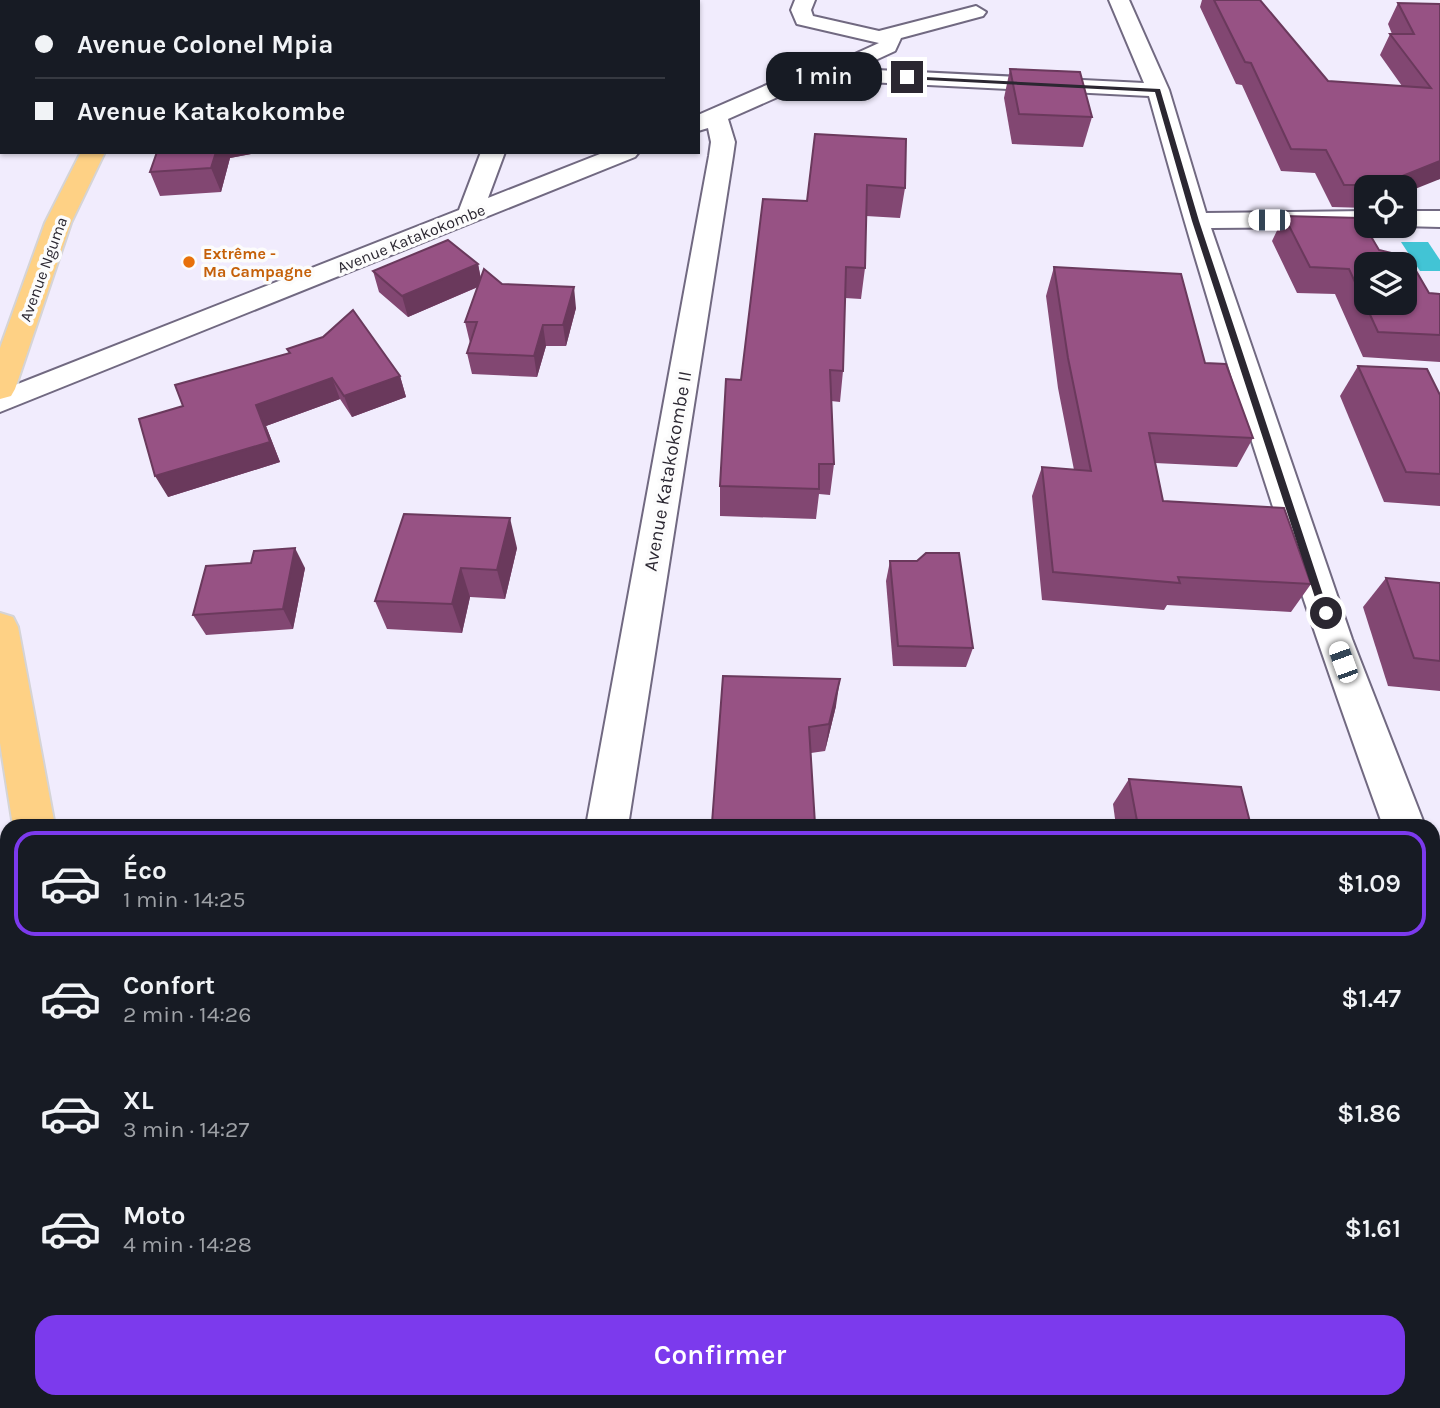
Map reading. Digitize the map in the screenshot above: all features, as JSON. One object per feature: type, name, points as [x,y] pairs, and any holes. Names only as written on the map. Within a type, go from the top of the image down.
[{"type":"main road","name":"Avenue Nguma","points":[[0,389],[58,223],[92,154]]},
{"type":"main road","points":[[0,627],[33,819]]},
{"type":"street","points":[[805,0],[801,10],[804,20],[884,36],[892,40],[888,47],[828,74]]},
{"type":"street","points":[[1119,0],[1158,90],[1196,221],[1334,639],[1401,819]]},
{"type":"street","points":[[884,36],[976,12]]},
{"type":"street","points":[[707,120],[802,78],[828,74],[1158,90]]},
{"type":"street","name":"Avenue Katakokombe II","points":[[608,819],[723,142],[707,120]]},
{"type":"street","points":[[470,215],[492,154]]},
{"type":"street","name":"Avenue Katakokombe","points":[[0,402],[622,154]]},
{"type":"street","points":[[1196,221],[1354,219]]},
{"type":"street","points":[[1417,219],[1440,219]]},
{"type":"water","points":[[1401,242],[1428,242],[1440,260],[1440,271],[1420,271],[1417,266],[1417,252],[1408,252]]},
{"type":"building","points":[[1214,0],[1260,0],[1328,81],[1431,88],[1390,34],[1414,34],[1398,3],[1440,4],[1440,161],[1405,175],[1354,175],[1354,185],[1344,185],[1326,150],[1291,149],[1251,63],[1245,62]]},
{"type":"building","points":[[1010,69],[1080,72],[1092,117],[1019,114]]},
{"type":"building","points":[[815,134],[906,139],[905,188],[867,185],[865,268],[846,267],[843,371],[830,370],[834,464],[819,464],[819,489],[720,486],[726,379],[741,380],[763,199],[807,201]]},
{"type":"building","points":[[156,154],[215,154],[211,168],[150,172]]},
{"type":"building","points":[[1284,216],[1354,218],[1354,238],[1372,238],[1379,250],[1387,252],[1354,252],[1354,280],[1349,269],[1310,267]]},
{"type":"building","points":[[448,240],[478,264],[402,296],[373,271]]},
{"type":"building","points":[[1054,267],[1181,274],[1205,363],[1226,364],[1253,438],[1149,433],[1163,501],[1284,508],[1311,584],[1178,577],[1180,583],[1053,572],[1042,467],[1091,471],[1068,358]]},
{"type":"building","points":[[484,269],[502,284],[574,287],[563,325],[543,325],[534,356],[467,353],[477,322],[465,322]]},
{"type":"building","points":[[1417,272],[1429,293],[1440,294],[1440,335],[1378,332],[1370,315],[1417,315]]},
{"type":"building","points":[[353,310],[400,376],[344,396],[332,378],[256,405],[270,442],[155,476],[139,419],[183,406],[175,385],[290,353],[287,349],[323,337]]},
{"type":"building","points":[[1358,366],[1427,369],[1440,395],[1440,474],[1406,472]]},
{"type":"building","points":[[404,514],[510,518],[497,570],[461,568],[452,604],[375,601]]},
{"type":"building","points":[[295,548],[283,609],[193,615],[206,566],[251,563],[254,551]]},
{"type":"building","points":[[926,553],[959,553],[973,648],[898,646],[890,561],[917,561]]},
{"type":"building","points":[[1386,578],[1440,583],[1440,661],[1414,658]]},
{"type":"building","points":[[723,676],[840,679],[829,724],[809,727],[815,819],[712,819]]},
{"type":"building","points":[[1129,779],[1241,787],[1249,819],[1137,819]]},
{"type":"place","name":"Extrême - Ma Campagne","points":[[189,262]]},
{"type":"route","points":[[907,77],[1158,90],[1196,221],[1326,613]]}]
